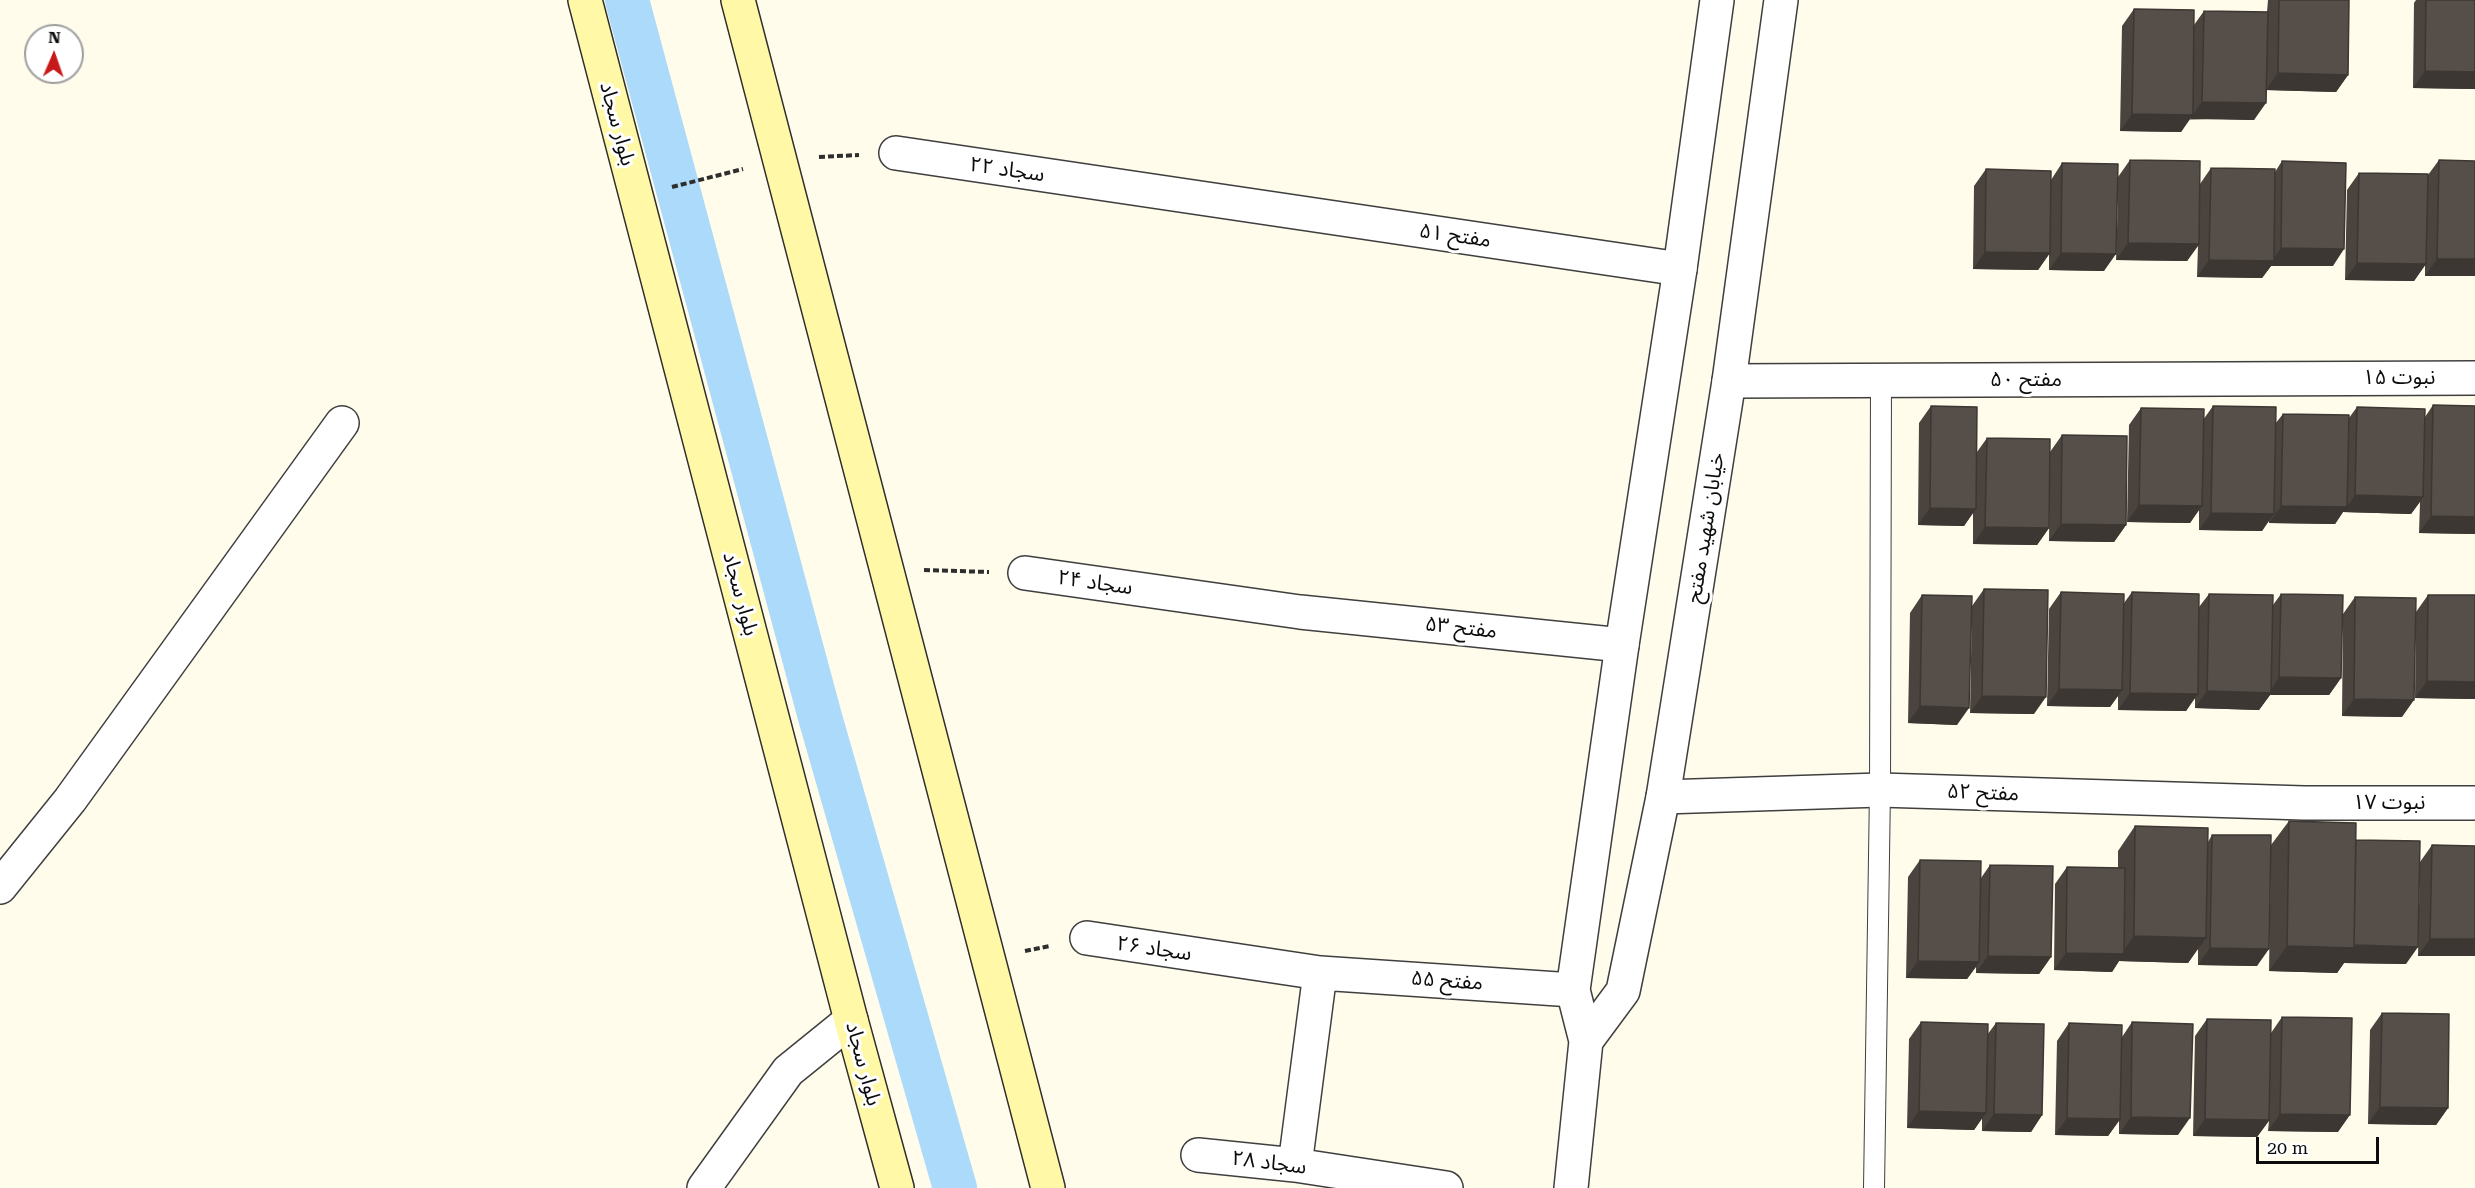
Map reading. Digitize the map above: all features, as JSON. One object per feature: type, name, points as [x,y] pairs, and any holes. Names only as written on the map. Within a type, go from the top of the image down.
[{"type":"main road","name":"بلوار سجاد","points":[[585,0],[851,1020],[897,1188]]},
{"type":"main road","points":[[738,0],[1048,1188]]},
{"type":"street","points":[[1571,1188],[1586,1041],[1573,990],[1622,645],[1680,269],[1716,0]]},
{"type":"street","name":"خیابان شهید مفتح","points":[[1586,1041],[1623,991],[1663,797],[1729,381],[1781,0]]},
{"type":"street","name":"سجاد ۲۲","points":[[896,153],[1231,203]]},
{"type":"street","name":"مفتح ۵۱","points":[[1231,203],[1680,269]]},
{"type":"street","name":"نبوت ۱۵","points":[[2323,379],[2475,378]]},
{"type":"street","name":"مفتح ۵۰","points":[[1729,381],[2323,379]]},
{"type":"street","points":[[0,887],[70,800],[342,423]]},
{"type":"street","name":"سجاد ۲۴","points":[[1025,573],[1300,612]]},
{"type":"street","name":"مفتح ۵۳","points":[[1300,612],[1622,645]]},
{"type":"street","name":"مفتح ۵۲","points":[[1663,797],[1880,790],[2304,803]]},
{"type":"street","name":"نبوت ۱۷","points":[[2304,803],[2475,803]]},
{"type":"street","name":"سجاد ۲۶","points":[[1087,939],[1320,973]]},
{"type":"street","points":[[1295,1165],[1320,973]]},
{"type":"street","name":"مفتح ۵۵","points":[[1320,973],[1573,990]]},
{"type":"street","points":[[704,1188],[788,1071],[851,1020]]},
{"type":"street","name":"سجاد ۲۸","points":[[1198,1155],[1295,1165],[1446,1188]]},
{"type":"lane","points":[[1874,1188],[1880,790],[1881,380]]},
{"type":"path","points":[[636,196],[781,159],[896,153]]},
{"type":"path","points":[[888,569],[1025,573]]},
{"type":"path","name":"سجاد ۲۶","points":[[989,958],[1087,939]]},
{"type":"building","points":[[2279,0],[2349,0],[2348,75],[2278,73]]},
{"type":"building","points":[[2426,0],[2475,0],[2475,72],[2425,71]]},
{"type":"building","points":[[2134,9],[2194,10],[2193,115],[2132,114]]},
{"type":"building","points":[[2204,11],[2268,12],[2266,103],[2202,102]]},
{"type":"building","points":[[2130,160],[2200,161],[2199,244],[2128,243]]},
{"type":"building","points":[[2439,160],[2475,161],[2475,259],[2437,259]]},
{"type":"building","points":[[2282,161],[2346,163],[2344,249],[2281,248]]},
{"type":"building","points":[[2062,163],[2118,164],[2116,254],[2061,253]]},
{"type":"building","points":[[2211,168],[2275,169],[2274,261],[2209,260]]},
{"type":"building","points":[[1986,169],[2051,171],[2050,253],[1985,252]]},
{"type":"building","points":[[2359,173],[2428,174],[2426,264],[2357,263]]},
{"type":"building","points":[[2433,405],[2475,406],[2475,517],[2431,516]]},
{"type":"building","points":[[1931,406],[1977,407],[1976,509],[1930,508]]},
{"type":"building","points":[[2213,406],[2276,407],[2274,514],[2211,513]]},
{"type":"building","points":[[2357,407],[2425,409],[2423,497],[2355,495]]},
{"type":"building","points":[[2141,408],[2204,409],[2202,506],[2139,505]]},
{"type":"building","points":[[2283,414],[2349,415],[2347,507],[2281,506]]},
{"type":"building","points":[[2062,435],[2127,436],[2126,525],[2061,524]]},
{"type":"building","points":[[1987,438],[2050,439],[2049,528],[1985,527]]},
{"type":"building","points":[[1984,589],[2048,590],[2046,697],[1982,696]]},
{"type":"building","points":[[2061,592],[2124,594],[2122,690],[2059,689]]},
{"type":"building","points":[[2132,592],[2199,594],[2198,694],[2130,693]]},
{"type":"building","points":[[2209,594],[2273,595],[2271,693],[2207,691]]},
{"type":"building","points":[[2281,594],[2343,595],[2341,678],[2279,677]]},
{"type":"building","points":[[1922,595],[1972,596],[1969,708],[1920,706]]},
{"type":"building","points":[[2428,595],[2475,595],[2475,682],[2427,681]]},
{"type":"building","points":[[2355,597],[2416,598],[2414,700],[2354,699]]},
{"type":"building","points":[[2289,821],[2356,823],[2354,948],[2287,946]]},
{"type":"building","points":[[2135,826],[2208,828],[2206,938],[2134,936]]},
{"type":"building","points":[[2212,835],[2271,835],[2269,949],[2210,948]]},
{"type":"building","points":[[2356,840],[2420,841],[2418,947],[2354,945]]},
{"type":"building","points":[[2432,845],[2475,846],[2475,939],[2430,939]]},
{"type":"building","points":[[1920,860],[1981,861],[1979,962],[1918,961]]},
{"type":"building","points":[[1990,865],[2053,866],[2051,957],[1988,956]]},
{"type":"building","points":[[2067,867],[2125,868],[2124,954],[2066,953]]},
{"type":"building","points":[[2382,1013],[2449,1014],[2448,1108],[2380,1107]]},
{"type":"building","points":[[2282,1017],[2352,1018],[2350,1115],[2280,1114]]},
{"type":"building","points":[[2207,1019],[2271,1020],[2269,1120],[2205,1119]]},
{"type":"building","points":[[1921,1022],[1988,1024],[1986,1113],[1919,1111]]},
{"type":"building","points":[[2132,1022],[2193,1024],[2190,1118],[2131,1117]]},
{"type":"building","points":[[1996,1023],[2044,1024],[2042,1115],[1994,1114]]},
{"type":"building","points":[[2069,1023],[2122,1025],[2120,1119],[2067,1118]]},
{"type":"waterway","points":[[627,0],[820,717],[955,1188]]}]
